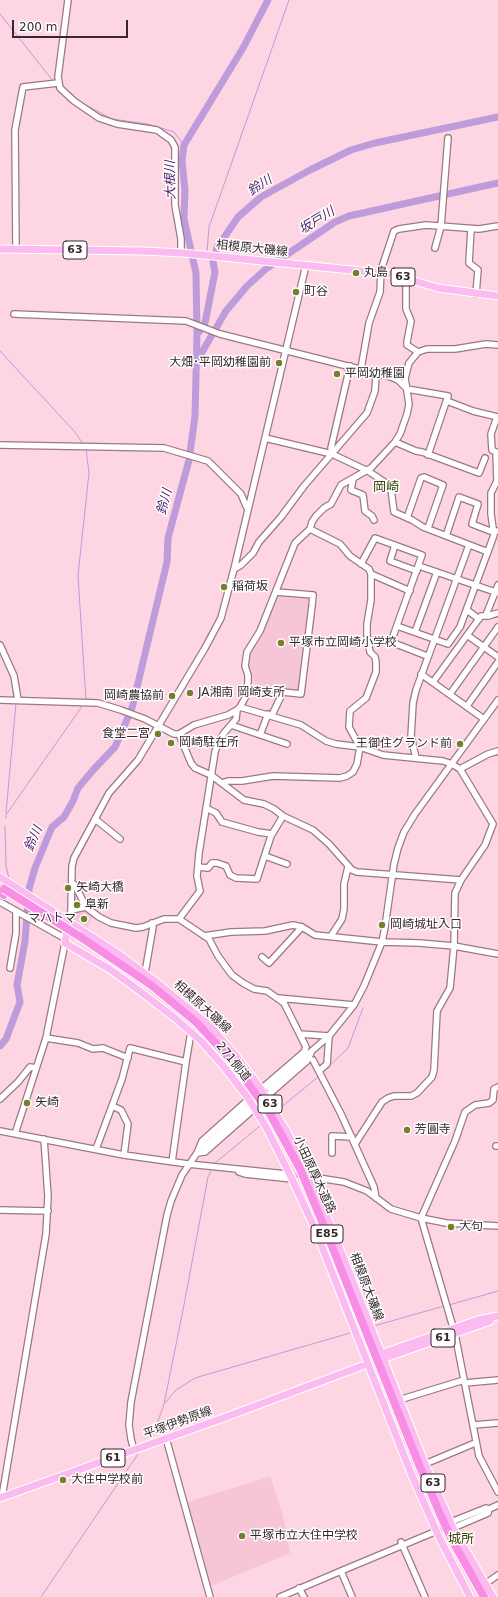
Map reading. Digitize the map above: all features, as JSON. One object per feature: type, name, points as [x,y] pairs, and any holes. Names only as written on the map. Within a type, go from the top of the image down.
[{"type":"highway","name":"小田原厚木道路","points":[[2,889],[150,985],[201,1027],[232,1061],[270,1114],[300,1169],[318,1210],[440,1514],[452,1540],[484,1597]]},
{"type":"highway","name":"小田原厚木道路","points":[[79,938],[148,989],[192,1026],[229,1064],[267,1117],[295,1172],[415,1469],[447,1542],[478,1597]]},
{"type":"main road","name":"相模原大磯線","points":[[0,249],[143,251],[238,258],[382,273],[395,275],[438,288],[498,296]]},
{"type":"main road","name":"63","points":[[2,889],[47,907],[69,921]]},
{"type":"main road","name":"相模原大磯線","points":[[69,921],[145,973],[211,1027],[266,1091],[311,1179],[384,1358],[425,1464],[453,1525],[493,1597]]},
{"type":"main road","points":[[65,941],[69,921]]},
{"type":"main road","name":"271側道","points":[[65,941],[117,975],[191,1032],[217,1059],[249,1106],[266,1127],[315,1229],[366,1359]]},
{"type":"main road","points":[[384,1358],[454,1331],[478,1320],[498,1317]]},
{"type":"main road","name":"63","points":[[366,1359],[435,1532],[469,1597]]},
{"type":"main road","points":[[226,1418],[254,1402],[366,1359]]},
{"type":"main road","name":"平塚伊勢原線","points":[[1,1498],[166,1438],[226,1418],[362,1366]]},
{"type":"main road","points":[[226,1418],[258,1410],[369,1368]]},
{"type":"street","points":[[68,0],[58,83],[64,93],[98,118],[117,124],[157,130],[171,140],[175,147],[175,205],[182,253]]},
{"type":"street","points":[[16,249],[15,130],[23,87],[58,83]]},
{"type":"street","points":[[435,248],[441,226],[448,138]]},
{"type":"street","points":[[361,369],[369,323],[380,292],[381,270],[394,231],[426,225],[471,229],[498,226]]},
{"type":"street","points":[[471,229],[469,263],[478,270],[476,294]]},
{"type":"street","points":[[69,921],[71,910],[72,866],[74,858],[109,793],[138,760],[215,631],[226,605],[306,265]]},
{"type":"street","points":[[406,278],[406,309],[411,321],[407,345],[418,352]]},
{"type":"street","points":[[14,314],[186,321],[221,334],[376,373],[398,380],[407,389],[448,396],[428,455]]},
{"type":"street","points":[[179,919],[200,891],[197,876],[199,853],[215,752],[218,743],[236,719],[249,679],[245,666],[247,652],[260,631],[295,543],[310,529],[316,516],[324,508],[331,504],[340,485],[368,471],[400,434],[409,404],[405,378],[406,370],[409,363],[418,352],[427,349],[455,349],[486,344],[498,345]]},
{"type":"street","points":[[332,454],[331,448],[350,366]]},
{"type":"street","points":[[234,570],[253,553],[259,542],[367,413],[372,401],[376,373]]},
{"type":"street","points":[[397,626],[448,644],[460,627],[496,532],[491,514],[491,493],[496,480],[496,452],[492,450],[491,434],[498,417],[473,411],[447,401]]},
{"type":"street","points":[[265,438],[332,454],[368,471],[389,485],[391,489],[394,512],[423,527],[488,552]]},
{"type":"street","points":[[394,442],[479,473],[484,458]]},
{"type":"street","points":[[0,445],[150,446],[176,451],[208,461],[241,494],[248,509]]},
{"type":"street","points":[[407,518],[421,478],[424,477],[443,485],[428,528]]},
{"type":"street","points":[[353,479],[351,490],[363,495],[365,511],[372,516],[374,520]]},
{"type":"street","points":[[446,536],[459,497],[478,504],[472,524],[496,532]]},
{"type":"street","points":[[222,783],[273,776],[340,778],[353,772],[357,764],[360,747],[349,728],[350,711],[366,698],[376,672],[375,657],[370,652],[367,636],[367,624],[371,600],[371,574],[369,569],[350,556],[340,544],[310,529]]},
{"type":"street","points":[[361,564],[375,538],[422,555],[391,642],[427,656]]},
{"type":"street","points":[[396,545],[390,561],[457,578],[496,593]]},
{"type":"street","points":[[416,758],[411,737],[413,703],[427,656],[469,545]]},
{"type":"street","points":[[415,632],[437,572]]},
{"type":"street","points":[[371,574],[410,591]]},
{"type":"street","points":[[486,615],[498,585]]},
{"type":"street","points":[[260,735],[283,692],[301,694],[312,606],[313,595],[276,592]]},
{"type":"street","points":[[467,610],[479,619]]},
{"type":"street","points":[[433,682],[481,616],[488,616],[498,613]]},
{"type":"street","points":[[450,694],[498,627]]},
{"type":"street","points":[[467,635],[498,657]]},
{"type":"street","points":[[0,645],[14,676],[18,700]]},
{"type":"street","points":[[466,706],[498,662]]},
{"type":"street","points":[[421,674],[484,719]]},
{"type":"street","points":[[0,700],[89,702],[106,705],[145,719],[174,734],[179,734],[194,725],[228,715],[239,708],[270,714],[307,728],[326,741],[336,744],[360,747],[382,755],[443,761],[460,769],[495,823],[485,845],[461,880],[455,893],[454,946],[450,988],[437,1011],[434,1070],[432,1077],[417,1093],[411,1096],[394,1096],[382,1102],[355,1144]]},
{"type":"street","points":[[266,1091],[329,1036],[354,1005],[364,986],[382,942],[398,848],[404,832],[415,814],[498,700]]},
{"type":"street","points":[[231,725],[287,744]]},
{"type":"street","points":[[179,734],[191,763],[195,768],[211,775],[244,800],[264,804],[283,816],[313,830],[329,844],[348,867],[357,872],[461,880]]},
{"type":"street","points":[[460,769],[488,754],[498,751]]},
{"type":"street","points":[[206,808],[216,813],[222,822],[258,832],[272,834]]},
{"type":"street","points":[[198,867],[208,868],[212,863],[217,863],[226,866],[230,875],[236,878],[257,879],[272,834],[283,816]]},
{"type":"street","points":[[94,819],[120,839]]},
{"type":"street","points":[[265,856],[286,864]]},
{"type":"street","points":[[330,936],[342,919],[344,909],[344,884],[348,867]]},
{"type":"street","points":[[72,883],[86,907],[99,917],[111,923],[129,927],[142,927],[170,918],[179,919],[209,939],[218,956],[232,975],[254,989],[268,991],[284,1003],[306,1047],[304,1052],[266,1091]]},
{"type":"street","points":[[2,889],[17,912],[65,941],[46,1038],[15,1134]]},
{"type":"street","points":[[71,910],[86,907]]},
{"type":"street","points":[[10,968],[16,933],[17,912]]},
{"type":"street","points":[[145,973],[153,927],[152,923]]},
{"type":"street","points":[[204,936],[231,932],[265,931],[293,925],[302,927],[315,935],[382,942],[454,946],[498,954]]},
{"type":"street","points":[[262,957],[269,963],[302,927]]},
{"type":"street","points":[[278,998],[354,1005]]},
{"type":"street","points":[[172,1162],[191,1032]]},
{"type":"street","points":[[300,1034],[329,1036]]},
{"type":"street","points":[[320,1074],[327,1064],[329,1036]]},
{"type":"street","points":[[46,1038],[78,1044],[93,1049],[103,1048],[128,1058]]},
{"type":"street","points":[[96,1149],[122,1079],[130,1048],[186,1062]]},
{"type":"street","points":[[313,1060],[342,1114],[374,1187],[376,1198]]},
{"type":"street","points":[[0,1099],[18,1082],[30,1067],[36,1068]]},
{"type":"street","points":[[498,1086],[494,1089],[493,1100],[489,1103],[475,1105],[465,1112],[455,1141],[421,1218],[454,1331],[479,1456],[498,1492]]},
{"type":"street","points":[[112,1106],[121,1110],[128,1124],[124,1155]]},
{"type":"street","points":[[197,1153],[205,1152],[249,1106]]},
{"type":"street","points":[[134,1450],[131,1439],[130,1414],[142,1340],[167,1215],[175,1188],[188,1164],[197,1153],[202,1141],[249,1106]]},
{"type":"street","points":[[0,1131],[124,1155],[229,1169],[245,1174],[289,1177]]},
{"type":"street","points":[[332,1153],[332,1136],[352,1137]]},
{"type":"street","points":[[1,1498],[46,1234],[48,1211],[44,1139]]},
{"type":"street","points":[[311,1179],[330,1182],[345,1187],[352,1185],[367,1191],[391,1209],[421,1218],[446,1223],[498,1226]]},
{"type":"street","points":[[0,1210],[48,1211]]},
{"type":"street","points":[[399,1400],[465,1381],[498,1380]]},
{"type":"street","points":[[473,1425],[498,1423]]},
{"type":"street","points":[[166,1438],[210,1597]]},
{"type":"street","points":[[425,1464],[476,1443]]},
{"type":"street","points":[[453,1525],[486,1508],[489,1509],[498,1505]]},
{"type":"street","points":[[280,1597],[435,1532]]},
{"type":"street","points":[[402,1545],[425,1597]]},
{"type":"street","points":[[341,1571],[352,1597]]},
{"type":"street","points":[[485,1584],[498,1575]]},
{"type":"street","points":[[299,1588],[304,1597]]},
{"type":"shaded area","name":"平塚市立岡崎小学校","points":[[278,595],[310,598],[300,691],[288,692],[280,687],[256,686],[254,681],[250,681],[247,665],[249,652]]},
{"type":"shaded area","points":[[75,889],[83,906],[74,908]]},
{"type":"shaded area","points":[[86,909],[94,915],[87,928],[72,919],[75,911]]},
{"type":"shaded area","name":"平塚市立大住中学校","points":[[269,1477],[271,1478],[284,1520],[290,1553],[211,1586],[209,1585],[187,1502]]},
{"type":"waterway","name":"鈴川","points":[[0,1046],[6,1039],[20,1002],[17,985],[25,941],[29,889],[35,868],[52,827],[64,817],[78,788],[115,747],[132,708],[167,562],[168,538],[189,460],[195,416],[197,334],[196,273],[184,219],[185,190],[182,161],[184,145],[243,48],[268,0]]},
{"type":"waterway","points":[[207,252],[209,227],[289,0]]},
{"type":"waterway","points":[[0,14],[53,81]]},
{"type":"waterway","points":[[80,102],[112,119],[148,124],[174,132],[184,145]]},
{"type":"waterway","name":"鈴川","points":[[199,332],[205,323],[215,272],[213,262],[217,248],[238,217],[261,197],[310,170],[351,150],[375,143],[498,117]]},
{"type":"waterway","name":"坂戸川","points":[[198,359],[226,311],[247,286],[267,268],[335,222],[349,216],[498,183]]},
{"type":"waterway","name":"鈴川","points":[[209,259],[213,262]]},
{"type":"waterway","points":[[0,351],[74,431],[84,445]]},
{"type":"waterway","points":[[86,449],[89,473],[78,575],[86,701]]},
{"type":"waterway","points":[[6,813],[16,703]]},
{"type":"waterway","points":[[6,818],[6,815],[83,705]]},
{"type":"waterway","points":[[5,826],[6,866],[9,879]]},
{"type":"waterway","points":[[323,1072],[348,1048],[363,1008]]},
{"type":"waterway","points":[[279,1109],[319,1076]]},
{"type":"waterway","points":[[215,1163],[261,1125]]},
{"type":"waterway","points":[[152,1434],[164,1404],[208,1177],[211,1171]]},
{"type":"waterway","points":[[449,1305],[498,1291]]},
{"type":"waterway","points":[[374,1326],[444,1306]]},
{"type":"waterway","points":[[165,1403],[176,1390],[195,1378],[350,1333]]},
{"type":"waterway","points":[[41,1597],[138,1454]]},
{"type":"tunnel","points":[[287,1174],[306,1176]]},
{"type":"tunnel","points":[[433,1533],[455,1524]]},
{"type":"place","name":"丸島","points":[[356,273]]},
{"type":"place","name":"町谷","points":[[296,292]]},
{"type":"place","name":"大畑･平岡幼稚園前","points":[[279,363]]},
{"type":"place","name":"平岡幼稚園","points":[[337,374]]},
{"type":"place","name":"稲荷坂","points":[[224,587]]},
{"type":"place","name":"平塚市立岡崎小学校","points":[[281,643]]},
{"type":"place","name":"JA湘南 岡崎支所","points":[[190,693]]},
{"type":"place","name":"岡崎農協前","points":[[172,696]]},
{"type":"place","name":"食堂二宮","points":[[158,734]]},
{"type":"place","name":"岡崎駐在所","points":[[171,743]]},
{"type":"place","name":"王御住グランド前","points":[[460,744]]},
{"type":"place","name":"矢崎大橋","points":[[68,888]]},
{"type":"place","name":"阜新","points":[[77,905]]},
{"type":"place","name":"マハトマ","points":[[84,919]]},
{"type":"place","name":"岡崎城址入口","points":[[382,925]]},
{"type":"place","name":"矢崎","points":[[27,1103]]},
{"type":"place","name":"芳圓寺","points":[[407,1130]]},
{"type":"place","name":"大句","points":[[451,1227]]},
{"type":"place","name":"大住中学校前","points":[[63,1480]]},
{"type":"place","name":"平塚市立大住中学校","points":[[242,1536]]},
{"type":"district","name":"岡崎","points":[[386,488]]},
{"type":"district","name":"城所","points":[[461,1540]]},
{"type":"water label","name":"大根川","points":[[171,180]]}]
